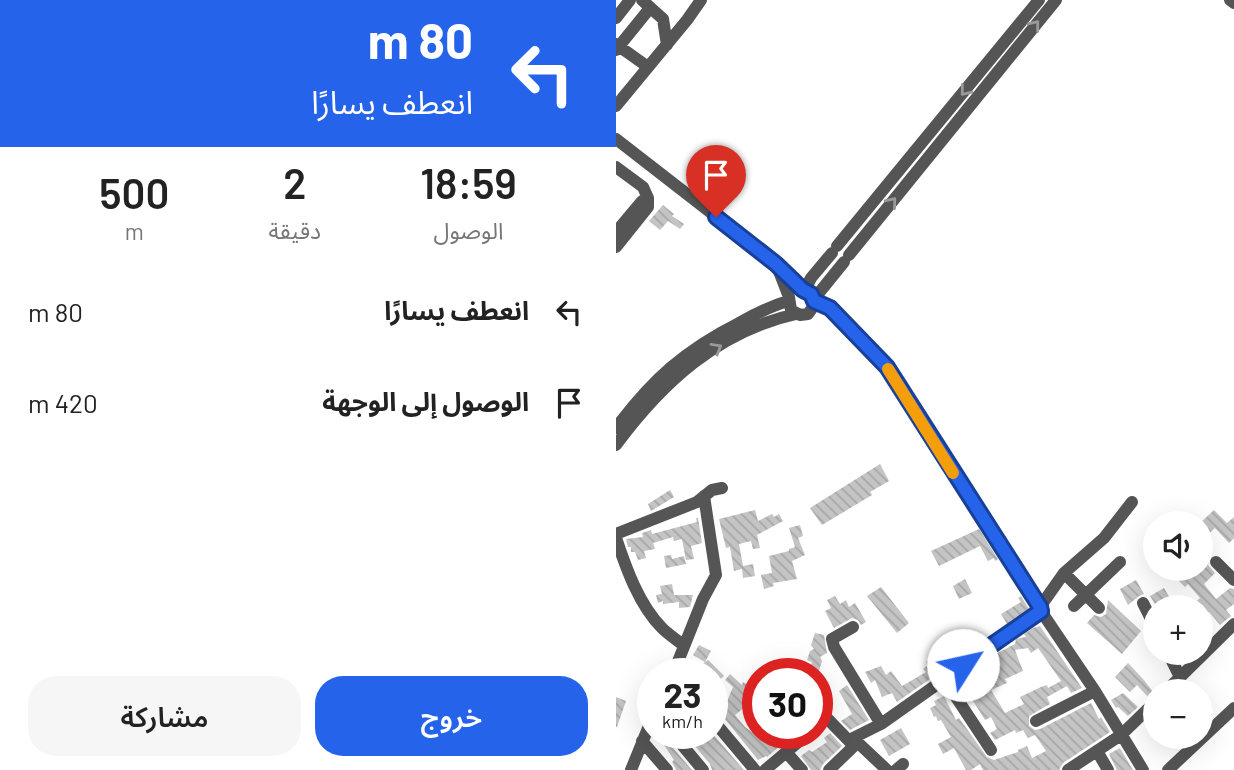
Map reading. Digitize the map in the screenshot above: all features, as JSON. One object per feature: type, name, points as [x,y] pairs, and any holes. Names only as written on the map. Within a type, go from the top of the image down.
[{"type":"street","points":[[616,18],[631,0]]},
{"type":"street","points":[[616,106],[701,0]]},
{"type":"street","points":[[616,445],[651,400],[689,366],[773,320],[802,314],[813,307],[809,295],[811,278],[1040,0]]},
{"type":"street","points":[[809,295],[847,258],[1056,0]]},
{"type":"street","points":[[649,67],[617,47],[646,4],[663,19],[667,44]]},
{"type":"street","points":[[616,139],[776,264],[809,295],[828,307],[887,367],[1143,770]]},
{"type":"street","points":[[616,167],[643,187],[649,198],[648,207],[616,247]]},
{"type":"street","points":[[616,232],[640,203],[649,198]]},
{"type":"street","points":[[776,264],[791,310],[844,322]]},
{"type":"street","points":[[616,428],[654,381],[688,352],[764,309],[789,299],[795,291],[809,295]]},
{"type":"street","points":[[684,646],[661,627],[645,603],[625,565],[616,536],[697,502],[712,490],[722,488]]},
{"type":"street","points":[[679,658],[716,575],[704,496]]},
{"type":"street","points":[[887,770],[853,738],[881,724],[1040,609],[1064,573],[1104,538],[1132,502]]},
{"type":"street","points":[[1074,606],[1120,562]]},
{"type":"street","points":[[1216,562],[1234,580]]},
{"type":"street","points":[[1064,573],[1099,608]]},
{"type":"street","points":[[1174,665],[1180,677],[1234,624]]},
{"type":"street","points":[[853,627],[832,639],[834,647],[881,724]]},
{"type":"street","points":[[944,679],[991,750]]},
{"type":"street","points":[[1036,721],[1095,691]]},
{"type":"street","points":[[1168,770],[1234,708]]},
{"type":"street","points":[[1068,770],[1121,735],[1143,714]]},
{"type":"street","points":[[829,770],[844,766],[854,746],[833,730]]},
{"type":"street","points":[[728,738],[756,770],[790,749]]},
{"type":"street","points":[[631,770],[639,749]]},
{"type":"street","points":[[649,749],[667,770]]},
{"type":"street","points":[[685,749],[703,770]]},
{"type":"street","points":[[1097,751],[1108,770]]},
{"type":"street","points":[[786,752],[802,770]]},
{"type":"building","points":[[663,205],[674,214],[672,216],[684,224],[680,229],[668,221],[660,230],[649,221]]},
{"type":"building","points":[[880,464],[889,481],[870,492],[872,495],[822,525],[810,508]]},
{"type":"building","points":[[670,490],[674,497],[651,511],[648,504]]},
{"type":"building","points":[[755,510],[758,521],[772,514],[774,517],[779,514],[783,521],[757,535],[760,548],[753,549],[751,541],[739,544],[743,566],[753,564],[755,576],[743,578],[742,569],[734,571],[730,547],[726,548],[719,519]]},
{"type":"building","points":[[1213,511],[1227,523],[1234,517],[1234,538],[1229,543],[1215,528],[1213,530]]},
{"type":"building","points":[[698,518],[702,543],[691,546],[694,559],[686,560],[682,539],[674,541],[673,537],[653,543],[655,549],[644,551],[646,558],[638,560],[635,552],[631,552],[631,547],[628,547],[626,539],[643,537],[642,533],[651,530],[652,534],[697,522]]},
{"type":"building","points":[[800,525],[803,536],[798,538],[805,555],[792,561],[797,579],[773,583],[774,586],[764,589],[761,575],[772,573],[769,556],[795,547],[789,528]]},
{"type":"building","points":[[979,529],[998,559],[988,561],[980,546],[939,566],[931,551]]},
{"type":"building","points":[[671,555],[672,559],[684,556],[686,564],[666,568],[664,556]]},
{"type":"building","points":[[965,579],[972,593],[959,599],[953,586]]},
{"type":"building","points":[[1136,580],[1144,594],[1128,605],[1120,589]]},
{"type":"building","points":[[1179,581],[1207,581],[1204,584],[1213,595],[1197,595],[1188,584],[1185,587]]},
{"type":"building","points":[[672,584],[674,595],[693,595],[690,607],[679,608],[679,602],[658,603],[656,595],[662,594],[660,586]]},
{"type":"building","points":[[881,587],[909,623],[897,633],[867,596]]},
{"type":"building","points":[[1164,588],[1168,595],[1152,595]]},
{"type":"building","points":[[1230,588],[1234,589],[1234,604],[1226,610],[1231,616],[1220,625],[1213,617],[1213,595],[1216,599]]},
{"type":"building","points":[[835,596],[840,604],[846,600],[849,607],[855,603],[866,622],[861,625],[858,620],[852,618],[834,628],[825,611],[831,608],[827,600]]},
{"type":"building","points":[[1021,596],[1029,609],[1007,624],[1001,614],[1021,602],[1018,598]]},
{"type":"building","points":[[1108,600],[1141,631],[1122,654],[1087,623],[1094,615],[1101,617],[1106,614]]},
{"type":"building","points":[[1040,626],[1082,688],[1071,693],[1067,686],[1047,697],[1050,704],[1029,716],[1029,726],[1035,730],[1040,729],[1091,703],[1110,732],[1063,763],[1059,770],[983,770],[980,764],[966,770],[954,748],[943,754],[938,744],[951,737],[930,708],[936,705],[934,701],[944,696],[956,720],[959,718],[987,757],[994,760],[1027,746],[1032,758],[1046,751],[1035,735],[1028,738],[1023,730],[1016,733],[1015,730],[995,740],[990,733],[997,729],[991,717],[985,720],[970,696],[983,688],[973,672],[976,668],[1015,644],[1016,639],[1026,637],[1024,634]],"holes":[[[1028,648],[1031,653],[1038,648],[1061,681],[1020,697],[1024,704],[1005,713],[991,690],[1007,683],[1005,679],[1023,671],[1015,650]]]},
{"type":"building","points":[[815,633],[824,635],[827,653],[820,658],[808,658],[810,651],[814,649],[811,645]]},
{"type":"building","points":[[944,642],[956,661],[897,702],[892,693],[882,697],[875,680],[871,683],[865,672],[881,666],[886,675],[891,671],[902,686],[926,672],[923,669],[928,665],[926,662],[935,656],[931,649]]},
{"type":"building","points":[[699,645],[711,651],[707,658],[693,655]]},
{"type":"building","points":[[1128,663],[1143,679],[1143,692],[1137,685],[1130,692],[1115,677]]},
{"type":"building","points":[[730,674],[742,685],[742,709],[735,715],[742,723],[742,740],[728,723],[728,699],[733,687],[728,683]]},
{"type":"building","points":[[847,685],[869,720],[850,730],[841,721],[852,714],[839,691]]},
{"type":"building","points":[[1123,693],[1138,707],[1128,716],[1116,708],[1111,700]]},
{"type":"building","points":[[616,697],[626,701],[617,727],[616,727]]},
{"type":"building","points":[[901,728],[910,744],[889,756],[880,740]]},
{"type":"building","points":[[833,736],[842,746],[820,770],[811,770],[801,756],[809,750],[812,752],[816,749],[833,749]]},
{"type":"building","points":[[1120,748],[1133,770],[1117,770],[1109,754]]},
{"type":"building","points":[[667,749],[674,749],[692,770],[676,770],[672,762],[674,760]]},
{"type":"building","points":[[697,749],[726,749],[744,770],[712,770]]},
{"type":"building","points":[[749,749],[776,749],[767,757],[758,760]]},
{"type":"slow traffic","points":[[888,369],[953,473]]},
{"type":"route","points":[[716,217],[776,264],[803,290],[808,291],[814,301],[830,308],[887,367],[1040,607],[1041,611],[963,665]]}]
